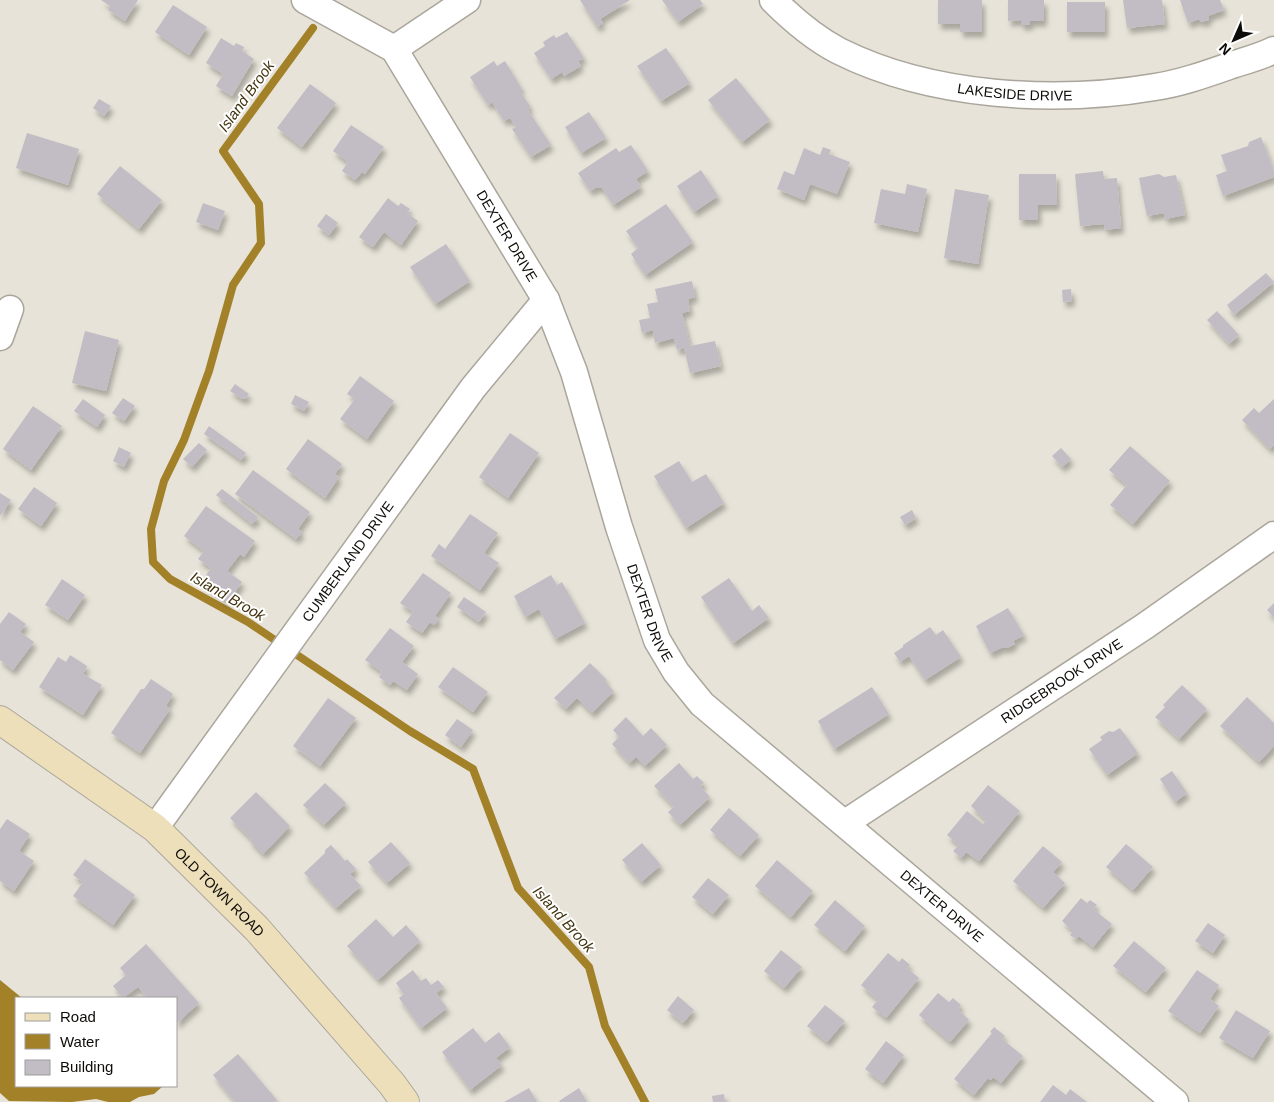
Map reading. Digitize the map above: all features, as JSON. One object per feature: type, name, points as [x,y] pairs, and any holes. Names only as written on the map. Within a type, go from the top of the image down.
[{"type":"main road","name":"OLD TOWN ROAD","points":[[0,720],[155,828],[257,929],[392,1084],[404,1102]]},
{"type":"street","name":"DEXTER DRIVE","points":[[305,0],[394,49],[546,300],[574,372],[619,527],[657,640],[676,672],[702,704],[1175,1102]]},
{"type":"street","points":[[394,49],[467,0]]},
{"type":"street","name":"LAKESIDE DRIVE","points":[[773,0],[808,32],[839,51],[875,66],[930,83],[996,93],[1066,96],[1104,94],[1156,87],[1213,72],[1274,50]]},
{"type":"street","name":"CUMBERLAND DRIVE","points":[[155,828],[473,388],[546,300]]},
{"type":"street","points":[[0,337],[10,309]]},
{"type":"street","name":"RIDGEBROOK DRIVE","points":[[845,823],[1145,626],[1274,535]]},
{"type":"water","points":[[0,980],[21,997],[15,997],[15,1087],[162,1087],[154,1094],[139,1097],[130,1102],[108,1102],[96,1099],[72,1102],[9,1101],[0,1093]]},
{"type":"building","points":[[101,0],[138,0],[125,21],[108,10],[110,6]]},
{"type":"building","points":[[580,0],[630,0],[600,19],[603,23],[597,27]]},
{"type":"building","points":[[662,0],[700,0],[703,4],[678,22]]},
{"type":"building","points":[[938,0],[982,0],[982,32],[960,32],[960,24],[938,24]]},
{"type":"building","points":[[1008,0],[1044,0],[1044,21],[1030,21],[1030,25],[1021,25],[1021,20],[1008,21]]},
{"type":"building","points":[[1123,0],[1162,0],[1165,24],[1127,28]]},
{"type":"building","points":[[1180,0],[1220,0],[1224,10],[1208,16],[1209,20],[1201,22],[1199,19],[1188,23]]},
{"type":"building","points":[[1067,2],[1105,2],[1105,32],[1067,32]]},
{"type":"building","points":[[173,5],[207,27],[189,55],[155,32]]},
{"type":"building","points":[[567,32],[584,58],[578,61],[581,66],[564,76],[562,72],[551,79],[534,53],[545,46],[543,42],[554,35],[556,38]]},
{"type":"building","points":[[221,38],[234,46],[236,43],[244,47],[242,51],[254,59],[232,96],[216,86],[223,74],[206,63]]},
{"type":"building","points":[[666,48],[690,83],[661,101],[637,66]]},
{"type":"building","points":[[494,61],[497,66],[505,61],[522,89],[519,90],[530,106],[528,110],[551,145],[531,157],[512,129],[516,127],[510,118],[504,121],[492,102],[488,105],[470,77]]},
{"type":"building","points":[[736,78],[770,120],[742,142],[708,100]]},
{"type":"building","points":[[310,84],[336,103],[302,147],[277,128]]},
{"type":"building","points":[[99,99],[111,106],[104,116],[93,108]]},
{"type":"building","points":[[589,112],[606,138],[581,153],[565,127]]},
{"type":"building","points":[[351,125],[384,147],[365,174],[362,172],[355,180],[342,171],[348,162],[333,151]]},
{"type":"building","points":[[27,133],[79,149],[68,185],[16,168]]},
{"type":"building","points":[[1261,137],[1274,171],[1274,177],[1223,196],[1216,175],[1227,171],[1221,155],[1248,146],[1249,142]]},
{"type":"building","points":[[631,145],[648,171],[636,179],[641,187],[613,205],[602,188],[597,187],[590,191],[578,173],[616,148],[619,152]]},
{"type":"building","points":[[823,147],[831,150],[829,154],[850,162],[837,194],[810,184],[804,200],[777,189],[784,171],[794,175],[804,148],[820,155]]},
{"type":"building","points":[[120,166],[162,200],[139,229],[97,194]]},
{"type":"building","points":[[701,170],[718,196],[694,212],[677,186]]},
{"type":"building","points":[[1103,171],[1104,179],[1117,178],[1121,228],[1105,230],[1104,224],[1080,226],[1075,174]]},
{"type":"building","points":[[1019,174],[1056,174],[1057,205],[1038,205],[1038,220],[1019,220]]},
{"type":"building","points":[[1159,174],[1164,177],[1176,175],[1185,215],[1165,219],[1164,213],[1147,216],[1139,178]]},
{"type":"building","points":[[907,184],[927,189],[918,232],[874,223],[881,189],[905,194]]},
{"type":"building","points":[[955,189],[989,195],[978,264],[944,258]]},
{"type":"building","points":[[388,198],[398,206],[401,203],[410,209],[407,213],[418,221],[401,245],[384,232],[373,247],[359,237]]},
{"type":"building","points":[[203,203],[225,211],[218,230],[196,222]]},
{"type":"building","points":[[666,204],[693,242],[645,275],[631,254],[638,248],[626,231]]},
{"type":"building","points":[[326,214],[338,223],[329,235],[317,226]]},
{"type":"building","points":[[446,244],[470,281],[435,304],[410,267]]},
{"type":"building","points":[[1266,273],[1274,282],[1234,315],[1227,305]]},
{"type":"building","points":[[692,281],[695,297],[688,299],[690,311],[682,313],[690,346],[715,341],[721,366],[690,373],[684,348],[677,350],[674,338],[655,343],[653,330],[642,333],[639,320],[650,318],[647,304],[658,302],[655,289]]},
{"type":"building","points":[[1071,289],[1072,301],[1063,302],[1062,290]]},
{"type":"building","points":[[1217,311],[1239,335],[1229,344],[1207,320]]},
{"type":"building","points":[[85,331],[119,340],[106,391],[72,383]]},
{"type":"building","points":[[360,376],[394,401],[367,439],[340,419],[355,399],[347,394]]},
{"type":"building","points":[[235,384],[249,394],[246,398],[242,399],[230,391]]},
{"type":"building","points":[[295,395],[309,402],[304,411],[291,404]]},
{"type":"building","points":[[123,398],[135,406],[124,421],[112,413]]},
{"type":"building","points":[[83,399],[105,415],[97,427],[74,411]]},
{"type":"building","points":[[1274,399],[1274,445],[1270,449],[1242,420],[1254,408],[1259,413]]},
{"type":"building","points":[[33,406],[62,426],[31,470],[3,449]]},
{"type":"building","points":[[209,426],[246,453],[241,460],[204,434]]},
{"type":"building","points":[[510,433],[539,453],[508,498],[479,477]]},
{"type":"building","points":[[308,439],[342,464],[335,474],[339,477],[325,498],[286,469]]},
{"type":"building","points":[[199,443],[207,450],[192,467],[183,459]]},
{"type":"building","points":[[1130,446],[1170,481],[1133,524],[1110,505],[1127,485],[1109,470]]},
{"type":"building","points":[[119,447],[131,453],[124,467],[113,461]]},
{"type":"building","points":[[1061,448],[1071,459],[1062,467],[1052,456]]},
{"type":"building","points":[[679,461],[692,482],[706,474],[724,503],[686,528],[654,476]]},
{"type":"building","points":[[253,470],[310,512],[298,529],[302,532],[296,539],[235,494]]},
{"type":"building","points":[[34,487],[57,503],[41,526],[18,509]]},
{"type":"building","points":[[222,489],[258,518],[252,524],[216,495]]},
{"type":"building","points":[[0,493],[11,500],[0,516]]},
{"type":"building","points":[[206,506],[255,541],[244,557],[240,554],[227,571],[242,582],[228,602],[201,582],[211,568],[198,559],[204,551],[184,536]]},
{"type":"building","points":[[912,510],[916,518],[905,525],[900,517]]},
{"type":"building","points":[[470,514],[498,533],[484,553],[499,563],[480,590],[431,556],[439,544],[445,549]]},
{"type":"building","points":[[423,573],[451,593],[435,616],[439,619],[434,625],[430,622],[422,633],[406,622],[413,612],[400,603]]},
{"type":"building","points":[[551,575],[557,585],[562,582],[585,623],[555,639],[539,609],[525,617],[514,596]]},
{"type":"building","points":[[729,578],[752,611],[759,605],[769,618],[733,643],[701,597]]},
{"type":"building","points":[[62,579],[85,595],[68,620],[45,605]]},
{"type":"building","points":[[464,597],[486,612],[479,622],[457,607]]},
{"type":"building","points":[[1274,603],[1274,618],[1267,610]]},
{"type":"building","points":[[1008,608],[1024,635],[1013,641],[1015,644],[990,653],[976,626]]},
{"type":"building","points":[[9,612],[26,624],[20,632],[34,642],[13,670],[0,660],[0,624]]},
{"type":"building","points":[[930,627],[936,635],[943,630],[961,657],[925,680],[909,656],[900,662],[894,653]]},
{"type":"building","points":[[390,628],[414,646],[402,662],[418,674],[407,690],[393,681],[390,685],[379,677],[382,672],[365,660]]},
{"type":"building","points":[[70,655],[87,666],[83,674],[102,685],[83,715],[39,687],[58,657],[66,662]]},
{"type":"building","points":[[590,663],[607,680],[605,682],[614,691],[592,713],[577,698],[566,709],[554,698]]},
{"type":"building","points":[[453,667],[488,692],[473,712],[438,687]]},
{"type":"building","points":[[151,679],[173,694],[166,706],[170,709],[140,753],[111,733],[141,689],[144,689]]},
{"type":"building","points":[[1182,685],[1207,709],[1179,739],[1155,717],[1165,707],[1163,705]]},
{"type":"building","points":[[872,687],[889,714],[834,749],[818,721]]},
{"type":"building","points":[[1247,697],[1274,723],[1274,746],[1259,762],[1220,726]]},
{"type":"building","points":[[328,698],[356,718],[320,766],[293,746]]},
{"type":"building","points":[[626,717],[643,736],[651,728],[667,745],[645,766],[636,757],[629,763],[612,744],[619,737],[613,730]]},
{"type":"building","points":[[457,719],[473,730],[461,747],[445,735]]},
{"type":"building","points":[[1120,728],[1138,753],[1107,775],[1089,749],[1102,740],[1100,737],[1109,731],[1113,732]]},
{"type":"building","points":[[679,763],[693,779],[697,776],[704,783],[700,786],[710,797],[680,825],[668,812],[674,807],[654,786]]},
{"type":"building","points":[[1172,771],[1187,793],[1175,802],[1160,779]]},
{"type":"building","points":[[325,783],[346,803],[324,825],[303,805]]},
{"type":"building","points":[[988,785],[1020,811],[979,861],[966,852],[961,858],[953,851],[959,845],[947,835],[967,811],[983,824],[986,820],[971,806]]},
{"type":"building","points":[[256,792],[290,826],[263,854],[230,818]]},
{"type":"building","points":[[729,808],[759,835],[740,856],[710,830]]},
{"type":"building","points":[[7,819],[30,834],[19,851],[34,861],[14,891],[0,881],[0,829]]},
{"type":"building","points":[[391,842],[410,863],[387,883],[368,862]]},
{"type":"building","points":[[642,843],[661,865],[641,882],[622,860]]},
{"type":"building","points":[[1126,844],[1153,867],[1133,890],[1106,867]]},
{"type":"building","points":[[331,845],[345,861],[347,859],[356,869],[350,874],[361,886],[336,908],[304,873]]},
{"type":"building","points":[[1043,846],[1062,862],[1053,872],[1065,883],[1043,908],[1013,881]]},
{"type":"building","points":[[85,859],[135,895],[113,925],[73,896],[83,882],[73,875]]},
{"type":"building","points":[[777,860],[813,891],[791,917],[755,886]]},
{"type":"building","points":[[708,878],[729,895],[713,914],[692,897]]},
{"type":"building","points":[[1081,898],[1087,903],[1090,900],[1097,905],[1093,909],[1112,924],[1093,947],[1079,936],[1076,939],[1070,935],[1073,931],[1062,921]]},
{"type":"building","points":[[835,900],[865,926],[845,951],[814,925]]},
{"type":"building","points":[[376,919],[393,937],[406,925],[420,941],[378,980],[347,946]]},
{"type":"building","points":[[1208,923],[1225,935],[1213,953],[1195,941]]},
{"type":"building","points":[[1134,941],[1166,968],[1146,992],[1113,966]]},
{"type":"building","points":[[146,944],[199,1003],[178,1022],[178,997],[147,997],[138,987],[122,997],[113,986],[126,975],[120,968]]},
{"type":"building","points":[[781,950],[802,967],[784,988],[764,971]]},
{"type":"building","points":[[888,953],[899,962],[902,958],[910,965],[907,968],[919,978],[886,1018],[872,1007],[878,1000],[861,985]]},
{"type":"building","points":[[413,970],[421,981],[426,978],[431,985],[438,980],[444,987],[436,993],[447,1008],[421,1028],[399,998],[404,994],[396,983]]},
{"type":"building","points":[[1197,970],[1219,985],[1210,999],[1219,1006],[1200,1033],[1168,1011]]},
{"type":"building","points":[[938,993],[949,1002],[953,998],[961,1005],[958,1009],[969,1020],[950,1042],[919,1015]]},
{"type":"building","points":[[678,996],[694,1010],[683,1023],[667,1010]]},
{"type":"building","points":[[825,1005],[845,1021],[827,1042],[807,1026]]},
{"type":"building","points":[[1236,1010],[1270,1031],[1253,1058],[1219,1038]]},
{"type":"building","points":[[994,1027],[1005,1036],[1002,1039],[1023,1056],[1001,1083],[993,1077],[991,1080],[988,1078],[974,1095],[954,1079],[992,1033],[990,1032]]},
{"type":"building","points":[[473,1028],[485,1043],[499,1032],[510,1047],[496,1058],[502,1065],[470,1090],[442,1052]]},
{"type":"building","points":[[886,1041],[904,1055],[883,1083],[865,1069]]},
{"type":"building","points":[[238,1054],[277,1100],[274,1102],[235,1102],[213,1075]]},
{"type":"building","points":[[1053,1085],[1066,1095],[1070,1089],[1087,1102],[1040,1102]]},
{"type":"building","points":[[529,1088],[537,1102],[504,1102]]},
{"type":"building","points":[[579,1088],[587,1102],[559,1101]]},
{"type":"building","points":[[724,1094],[725,1102],[713,1102],[712,1096]]},
{"type":"waterway","name":"Island Brook","points":[[313,28],[223,151],[259,204],[261,243],[233,285],[209,371],[184,440],[164,481],[151,529],[153,562],[170,579],[248,622],[410,731],[473,769],[518,888],[589,967],[605,1026],[645,1102]]}]
